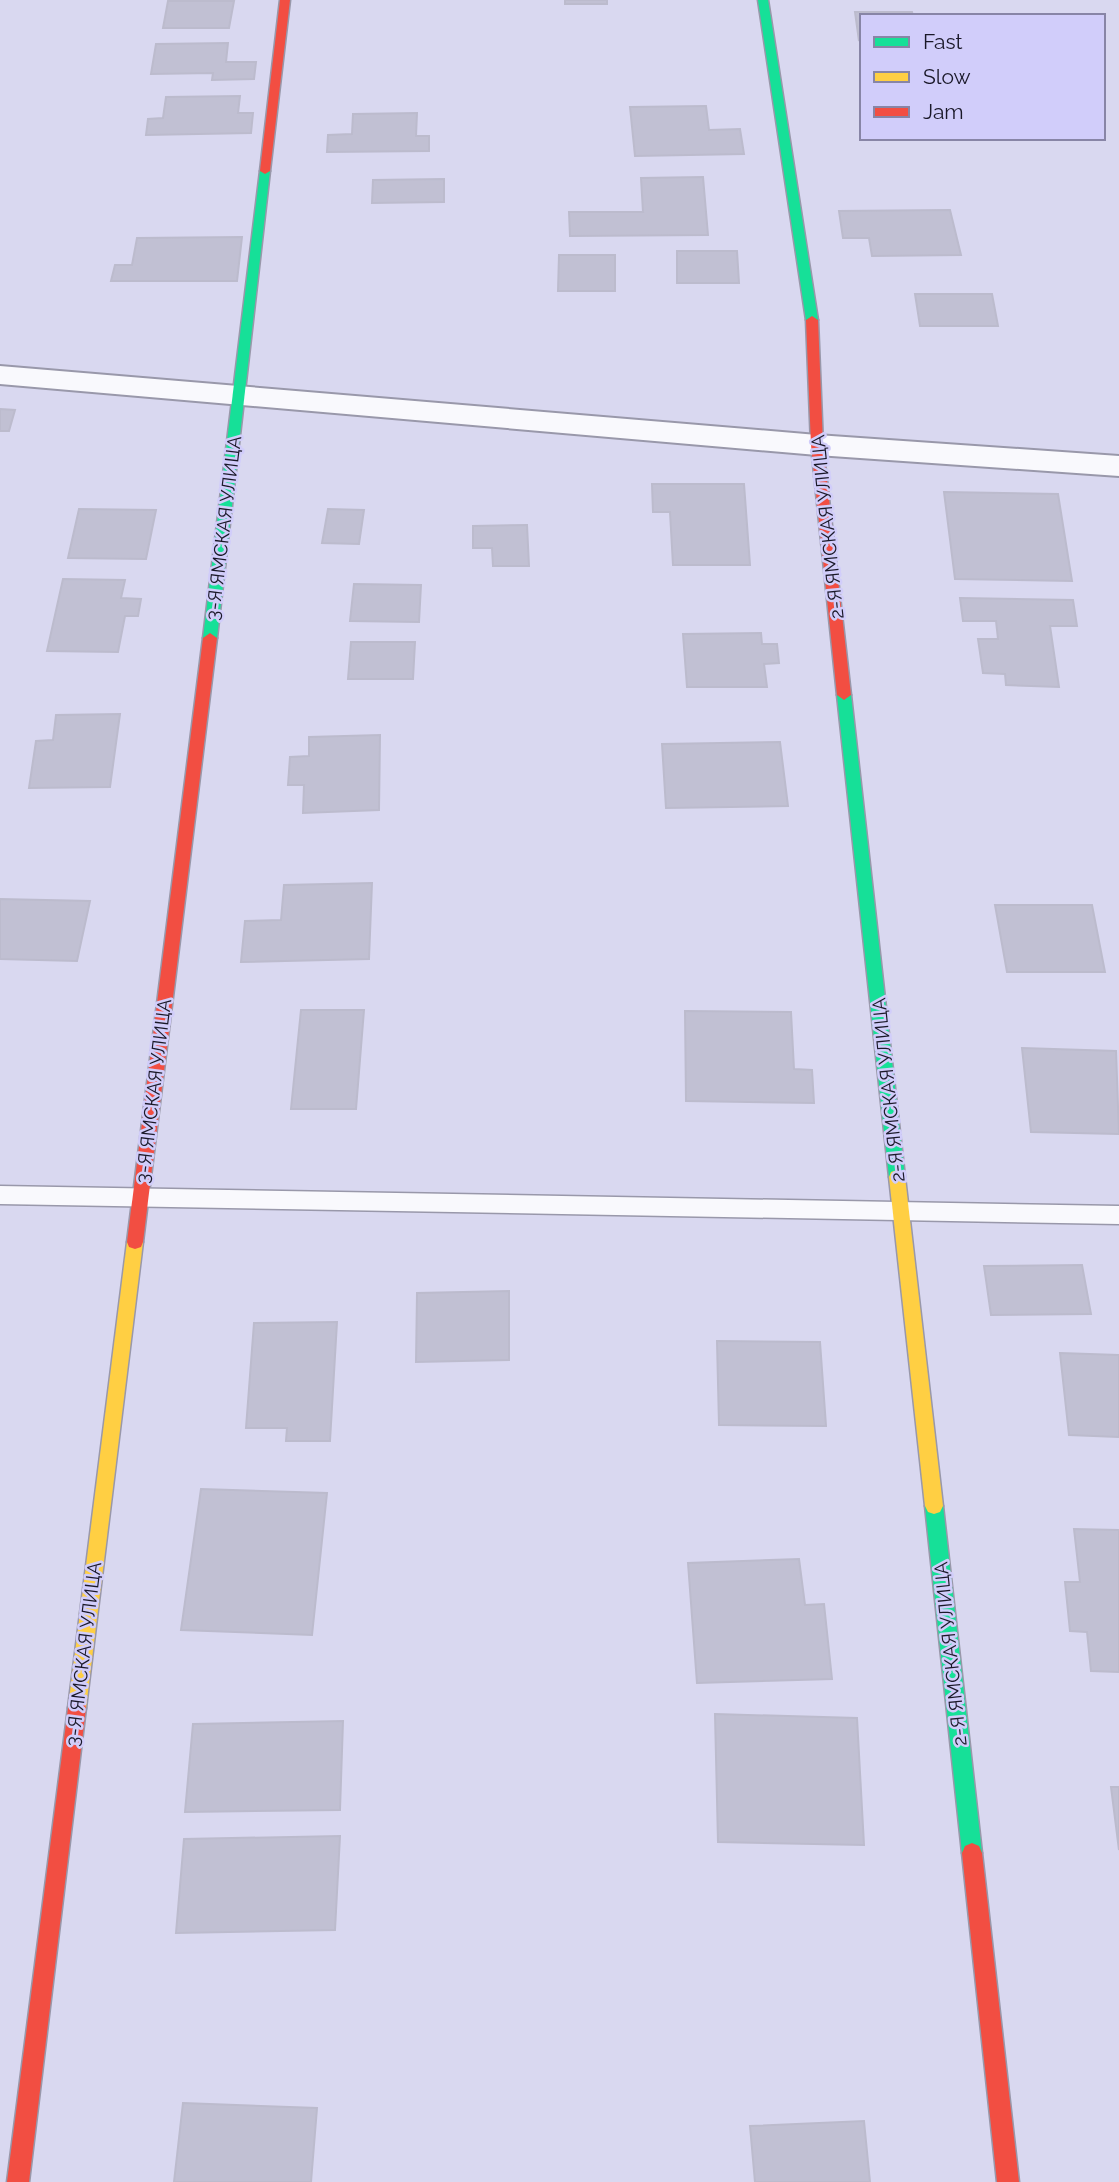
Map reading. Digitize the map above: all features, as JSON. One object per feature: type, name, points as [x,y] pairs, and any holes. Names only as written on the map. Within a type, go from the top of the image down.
[{"type":"street","name":"3-Я ЯМСКАЯ УЛИЦА","points":[[18,2182],[240,393],[285,0]]},
{"type":"street","name":"2-Я ЯМСКАЯ УЛИЦА","points":[[763,0],[814,335],[817,445],[1008,2182]]},
{"type":"street","points":[[0,376],[240,393],[817,445],[1119,466]]},
{"type":"lane","points":[[0,1195],[1119,1215]]},
{"type":"building","points":[[565,0],[607,0],[607,4],[565,4]]},
{"type":"building","points":[[168,1],[234,1],[229,28],[163,28]]},
{"type":"building","points":[[855,12],[912,12],[860,14],[859,41]]},
{"type":"building","points":[[228,43],[226,62],[256,62],[254,79],[212,80],[213,73],[151,74],[156,44]]},
{"type":"building","points":[[240,96],[238,113],[253,113],[251,133],[146,135],[148,119],[163,118],[166,97]]},
{"type":"building","points":[[706,106],[709,130],[740,129],[744,154],[635,156],[630,107]]},
{"type":"building","points":[[417,113],[416,136],[429,136],[429,151],[327,152],[328,135],[352,134],[353,114]]},
{"type":"building","points":[[703,177],[708,235],[570,236],[569,212],[643,212],[641,178]]},
{"type":"building","points":[[444,179],[444,202],[372,203],[373,180]]},
{"type":"building","points":[[950,210],[961,255],[872,256],[869,238],[843,238],[839,211]]},
{"type":"building","points":[[242,237],[237,281],[111,281],[115,265],[132,265],[137,238]]},
{"type":"building","points":[[677,251],[737,251],[739,283],[677,283]]},
{"type":"building","points":[[559,255],[615,255],[615,291],[558,291]]},
{"type":"building","points":[[915,294],[992,294],[998,326],[920,326]]},
{"type":"building","points":[[0,409],[15,410],[9,431],[0,431]]},
{"type":"building","points":[[652,484],[744,484],[750,565],[673,565],[670,512],[653,512]]},
{"type":"building","points":[[944,492],[1058,494],[1072,581],[955,579]]},
{"type":"building","points":[[79,509],[156,510],[146,559],[68,558]]},
{"type":"building","points":[[328,509],[364,510],[359,544],[322,543]]},
{"type":"building","points":[[527,525],[529,566],[493,566],[492,548],[473,548],[473,526]]},
{"type":"building","points":[[63,579],[125,580],[121,598],[141,599],[138,616],[125,616],[118,652],[47,651]]},
{"type":"building","points":[[354,584],[421,585],[419,622],[350,621]]},
{"type":"building","points":[[960,598],[1073,600],[1077,626],[1050,626],[1059,687],[1006,685],[1005,674],[983,673],[978,639],[998,639],[996,621],[963,621]]},
{"type":"building","points":[[761,633],[762,644],[777,644],[779,663],[764,664],[767,687],[687,687],[683,634]]},
{"type":"building","points":[[351,642],[415,642],[413,679],[348,679]]},
{"type":"building","points":[[120,714],[110,787],[29,788],[36,741],[53,740],[56,715]]},
{"type":"building","points":[[380,735],[379,810],[303,813],[304,785],[288,785],[290,757],[309,756],[309,737]]},
{"type":"building","points":[[780,742],[788,806],[666,808],[662,744]]},
{"type":"building","points":[[372,883],[369,959],[241,962],[245,921],[281,920],[284,885]]},
{"type":"building","points":[[0,899],[90,901],[77,961],[0,959]]},
{"type":"building","points":[[995,905],[1092,905],[1105,972],[1007,972]]},
{"type":"building","points":[[301,1010],[364,1010],[356,1109],[291,1109]]},
{"type":"building","points":[[685,1011],[791,1012],[794,1069],[812,1070],[814,1103],[686,1101]]},
{"type":"building","points":[[1022,1048],[1116,1051],[1119,1134],[1031,1132]]},
{"type":"building","points":[[1082,1265],[1091,1314],[991,1315],[984,1266]]},
{"type":"building","points":[[509,1291],[509,1360],[416,1362],[417,1293]]},
{"type":"building","points":[[337,1322],[330,1441],[286,1441],[287,1428],[246,1428],[254,1323]]},
{"type":"building","points":[[717,1341],[820,1342],[826,1426],[719,1425]]},
{"type":"building","points":[[1060,1353],[1119,1355],[1119,1437],[1069,1435]]},
{"type":"building","points":[[201,1489],[327,1493],[312,1635],[181,1630]]},
{"type":"building","points":[[1074,1529],[1119,1530],[1119,1672],[1091,1671],[1087,1632],[1070,1631],[1065,1582],[1080,1582]]},
{"type":"building","points":[[799,1559],[805,1605],[824,1604],[832,1679],[697,1683],[688,1563]]},
{"type":"building","points":[[715,1714],[857,1718],[864,1845],[718,1842]]},
{"type":"building","points":[[343,1721],[340,1810],[185,1812],[193,1724]]},
{"type":"building","points":[[1111,1787],[1119,1787],[1119,1850]]},
{"type":"building","points":[[340,1836],[335,1930],[176,1933],[184,1839]]},
{"type":"building","points":[[183,2103],[317,2108],[311,2182],[174,2182]]},
{"type":"building","points":[[864,2121],[870,2182],[755,2182],[750,2126]]},
{"type":"traffic: fast","points":[[763,0],[812,320]]},
{"type":"traffic: fast","points":[[210,638],[265,171]]},
{"type":"traffic: fast","points":[[844,695],[897,1177]]},
{"type":"traffic: fast","points":[[934,1506],[972,1853]]},
{"type":"traffic: slow","points":[[897,1177],[934,1506]]},
{"type":"traffic: slow","points":[[77,1708],[135,1242]]},
{"type":"traffic: jam","points":[[265,171],[285,0]]},
{"type":"traffic: jam","points":[[812,320],[817,445],[844,695]]},
{"type":"traffic: jam","points":[[135,1242],[210,638]]},
{"type":"traffic: jam","points":[[18,2182],[77,1708]]},
{"type":"traffic: jam","points":[[972,1853],[1008,2182]]}]
